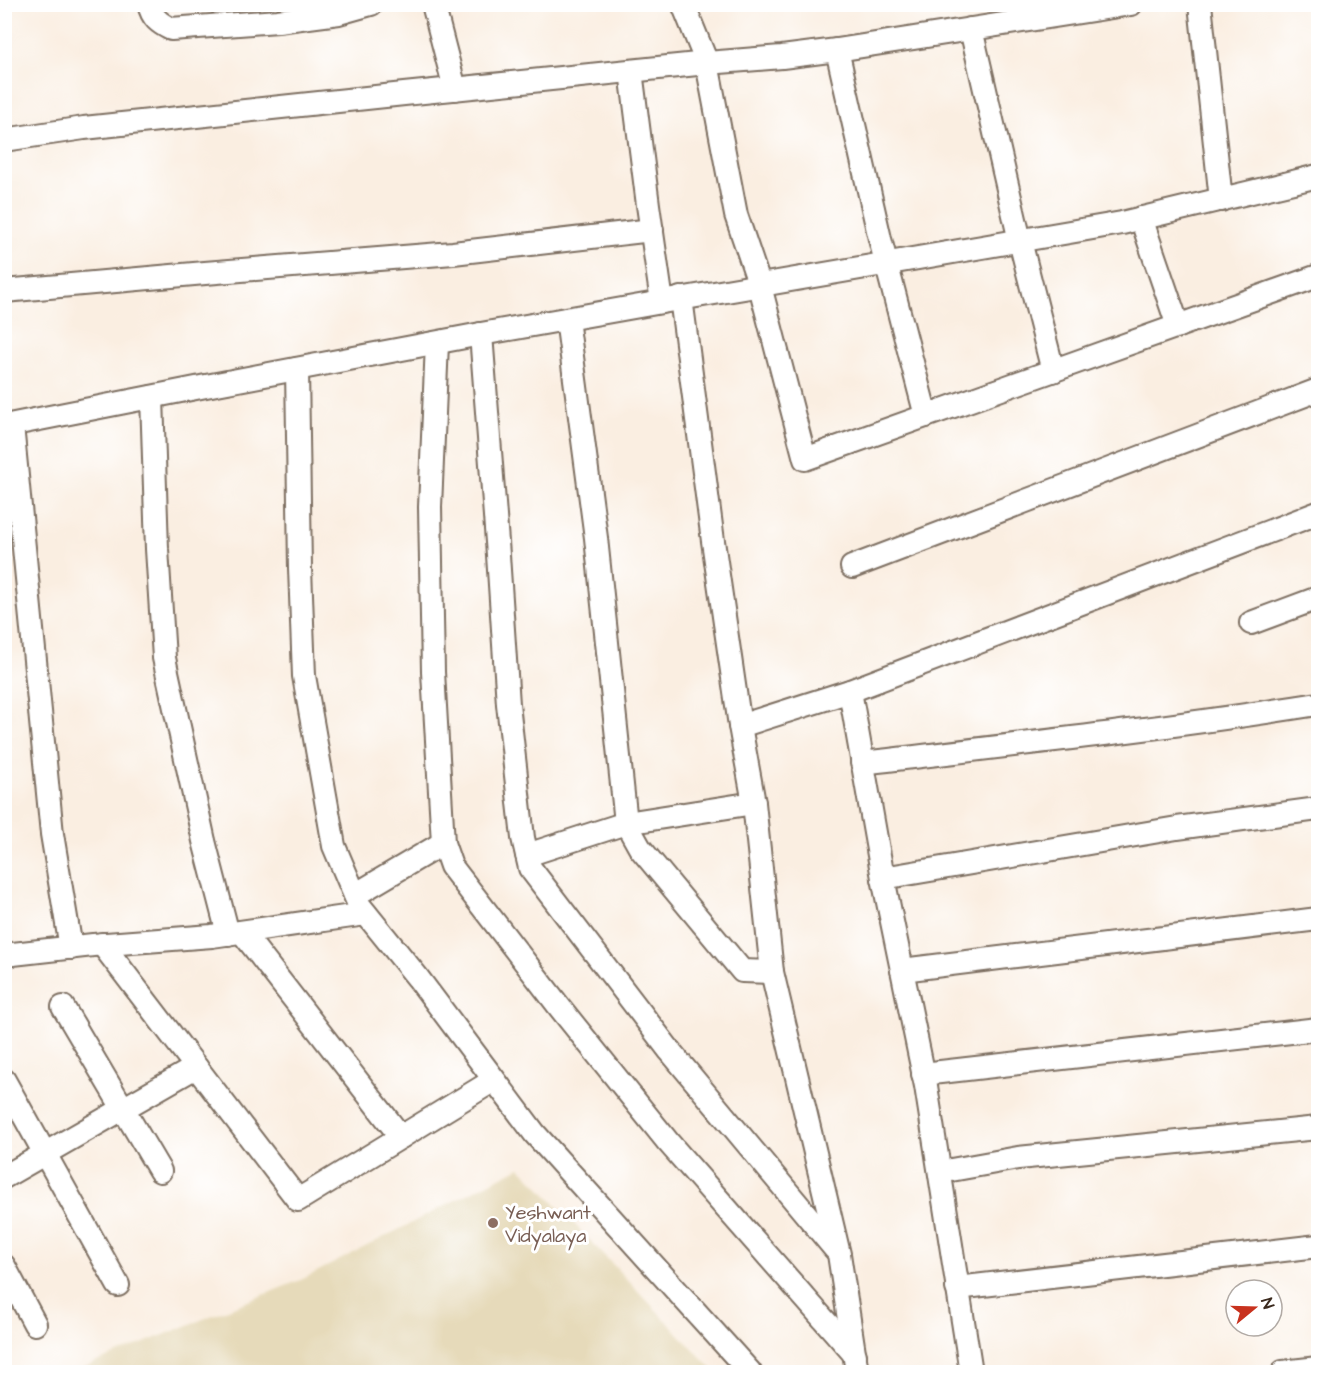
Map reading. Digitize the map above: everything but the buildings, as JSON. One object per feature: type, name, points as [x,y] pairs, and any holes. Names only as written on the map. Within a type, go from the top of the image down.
[{"type":"street","points":[[149,4],[158,22],[171,29],[288,20],[339,13],[371,4]]},
{"type":"street","points":[[433,4],[455,89]]},
{"type":"street","points":[[683,4],[707,63],[736,215],[760,286],[805,459],[1318,276]]},
{"type":"street","points":[[4,140],[84,128],[782,57],[1131,4]]},
{"type":"street","points":[[1200,4],[1221,200]]},
{"type":"street","points":[[970,29],[1053,370]]},
{"type":"street","points":[[837,50],[886,264],[926,416]]},
{"type":"street","points":[[631,71],[652,230],[672,300],[713,541],[754,803],[772,972],[839,1254],[856,1364]]},
{"type":"street","points":[[71,948],[52,834],[8,425],[481,334],[1020,241],[1141,218],[1318,176]]},
{"type":"street","points":[[1141,218],[1178,326]]},
{"type":"street","points":[[4,291],[453,253],[652,230]]},
{"type":"street","points":[[567,319],[596,538],[626,824],[640,848],[742,971],[772,972]]},
{"type":"street","points":[[481,334],[507,704],[523,838],[530,868],[670,1051],[839,1254]]},
{"type":"street","points":[[437,343],[430,507],[433,672],[444,843],[450,866],[668,1142],[856,1364]]},
{"type":"street","points":[[297,369],[304,676],[334,846],[359,905],[418,978],[535,1134],[750,1372]]},
{"type":"street","points":[[852,567],[1318,390]]},
{"type":"street","points":[[152,397],[157,549],[164,658],[204,841],[235,933],[401,1137]]},
{"type":"street","points":[[741,726],[850,691],[1318,513]]},
{"type":"street","points":[[1251,623],[1318,598]]},
{"type":"street","points":[[850,691],[883,878],[923,1074],[971,1372]]},
{"type":"street","points":[[862,763],[1318,704]]},
{"type":"street","points":[[527,855],[626,824],[754,803]]},
{"type":"street","points":[[883,878],[1177,828],[1318,809]]},
{"type":"street","points":[[355,895],[444,843]]},
{"type":"street","points":[[4,955],[235,933],[366,914]]},
{"type":"street","points":[[902,970],[1318,919]]},
{"type":"street","points":[[102,944],[298,1200],[494,1080]]},
{"type":"street","points":[[63,1007],[160,1171]]},
{"type":"street","points":[[923,1074],[1318,1029]]},
{"type":"street","points":[[4,1177],[196,1067]]},
{"type":"street","points":[[4,1080],[118,1285]]},
{"type":"street","points":[[940,1172],[1018,1158],[1318,1128]]},
{"type":"street","points":[[957,1288],[1318,1246]]},
{"type":"street","points":[[4,1266],[35,1324]]},
{"type":"street","points":[[1283,1372],[1318,1368]]},
{"type":"shaded area","name":"Yeshwant Vidyalaya","points":[[520,1167],[715,1372],[72,1372],[303,1279]]},
{"type":"place","name":"Yeshwant Vidyalaya","points":[[493,1223]]}]
